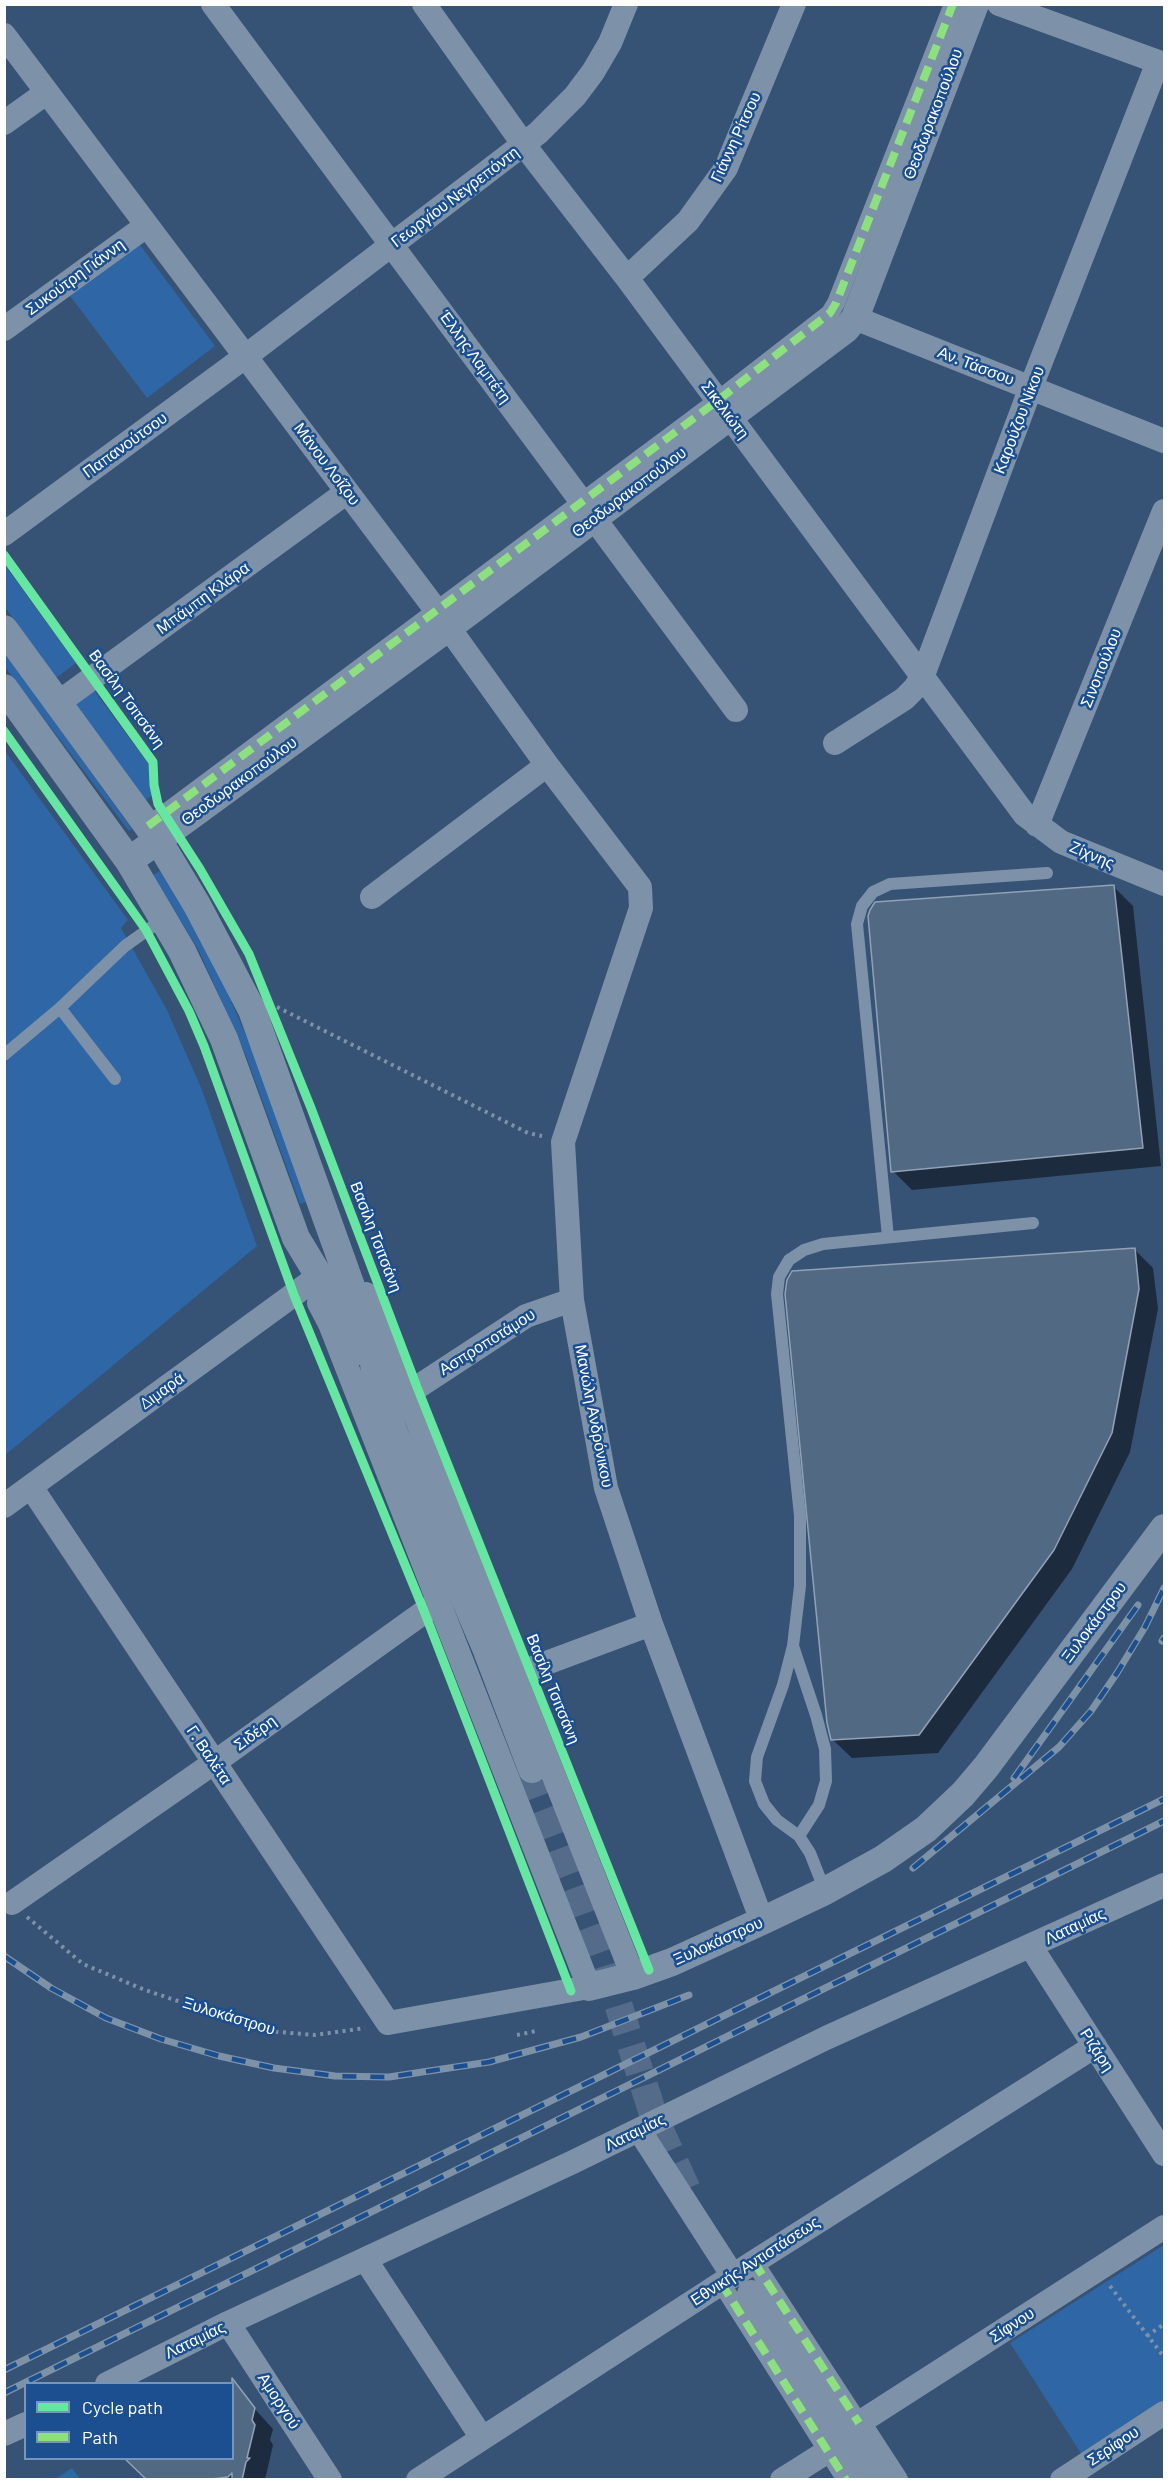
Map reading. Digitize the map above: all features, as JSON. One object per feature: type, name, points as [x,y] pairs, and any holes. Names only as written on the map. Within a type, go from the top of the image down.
[{"type":"street","name":"Έλλης Λαμπέτη","points":[[213,4],[736,710]]},
{"type":"street","name":"Γεωργίου Νεγρεπόντη","points":[[246,356],[524,145],[567,106],[602,57],[626,4]]},
{"type":"street","name":"Γιάννη Ρίτσου","points":[[627,278],[688,221],[726,168],[794,4]]},
{"type":"street","points":[[724,409],[822,320],[836,303],[953,4]]},
{"type":"street","name":"Θεοδωρακοπούλου","points":[[129,861],[153,833],[588,509],[724,409],[846,329],[855,318],[975,4]]},
{"type":"street","points":[[999,4],[1161,63]]},
{"type":"street","name":"Σικελιώτη","points":[[430,7],[524,145],[627,278],[1031,820]]},
{"type":"street","name":"Μάνου Λοΐζου","points":[[4,35],[442,619],[547,765],[635,878],[642,897]]},
{"type":"street","name":"Καρούζου Νίκου","points":[[835,743],[904,699],[923,675],[1031,387],[1161,63]]},
{"type":"street","points":[[4,123],[46,93]]},
{"type":"street","name":"Συκούτρη Γιάννη","points":[[4,328],[146,225]]},
{"type":"street","name":"Αν. Τάσσου","points":[[855,318],[1164,441]]},
{"type":"street","name":"Παπανούτσου","points":[[4,534],[246,356]]},
{"type":"street","name":"Μπάμπη Κλάρα","points":[[58,703],[347,492]]},
{"type":"street","name":"Σινοπούλου","points":[[1031,820],[1164,511]]},
{"type":"street","points":[[4,629],[153,833],[197,905],[252,1010],[324,1276],[330,1324],[589,1988]]},
{"type":"street","points":[[4,688],[129,861],[211,1008],[296,1238],[373,1351],[375,1375],[394,1433],[486,1648],[532,1769]]},
{"type":"street","points":[[372,897],[547,765]]},
{"type":"street","name":"Ζίχνης","points":[[1031,820],[1061,842],[1164,884]]},
{"type":"street","name":"Μανώλη Ανδρόνικου","points":[[642,897],[641,908],[563,1142],[572,1300],[606,1488],[651,1624],[762,1922]]},
{"type":"street","points":[[324,1276],[369,1299],[513,1675],[633,1976]]},
{"type":"street","name":"Διμαρά","points":[[4,1506],[324,1276]]},
{"type":"street","name":"Ασπροποτάμου","points":[[407,1394],[526,1316],[572,1300]]},
{"type":"street","name":"Γ. Βαλέτα","points":[[31,1486],[388,2023]]},
{"type":"street","name":"Ξυλοκάστρου","points":[[388,2023],[589,1988],[633,1976],[672,1962],[762,1922],[825,1891],[907,1844],[963,1794],[986,1767],[1164,1528]]},
{"type":"street","name":"Σιδέρη","points":[[12,1903],[438,1602]]},
{"type":"street","points":[[513,1675],[651,1624]]},
{"type":"street","name":"Λαταμίας","points":[[111,2382],[228,2324],[639,2130],[826,2038],[1164,1885]]},
{"type":"street","name":"Ριζάρη","points":[[1030,1947],[1164,2154]]},
{"type":"street","name":"Εθνικής Αντιστάσεως","points":[[418,2480],[482,2438],[735,2284],[754,2262],[1095,2046]]},
{"type":"street","points":[[639,2130],[735,2284],[870,2480]]},
{"type":"street","name":"Σίφνου","points":[[859,2423],[1164,2227]]},
{"type":"street","points":[[365,2259],[482,2438]]},
{"type":"street","points":[[754,2262],[896,2480]]},
{"type":"street","points":[[735,2284],[846,2480]]},
{"type":"street","name":"Αμοργού","points":[[228,2324],[330,2480]]},
{"type":"street","name":"Σερίφου","points":[[1062,2480],[1164,2412]]},
{"type":"street","points":[[4,2434],[24,2425]]},
{"type":"street","points":[[782,2480],[828,2451]]},
{"type":"lane","points":[[888,1237],[857,924],[862,906],[873,891],[891,884],[1047,873]]},
{"type":"lane","points":[[4,1055],[60,1008],[125,946],[163,919]]},
{"type":"lane","points":[[60,1008],[115,1079]]},
{"type":"lane","points":[[825,1891],[810,1853],[799,1836],[777,1820],[764,1804],[755,1781],[757,1757],[783,1685],[793,1646],[800,1586],[800,1516],[777,1294],[779,1277],[789,1260],[804,1250],[823,1244],[1033,1223]]},
{"type":"lane","points":[[793,1646],[825,1749],[826,1780],[819,1806],[799,1836]]},
{"type":"path","points":[[269,1004],[528,1133],[563,1142]]},
{"type":"path","points":[[269,1004],[274,1014]]},
{"type":"path","points":[[517,2035],[536,2031]]},
{"type":"path","points":[[1106,2282],[1164,2357]]},
{"type":"path","points":[[1147,2336],[1164,2324]]},
{"type":"shaded area","points":[[140,245],[215,346],[147,398],[70,296]]},
{"type":"shaded area","points":[[4,564],[76,663],[56,678],[5,607]]},
{"type":"shaded area","points":[[4,651],[132,829],[129,831],[5,667]]},
{"type":"shaded area","points":[[93,689],[150,766],[153,795],[144,801],[72,704]]},
{"type":"shaded area","points":[[5,751],[128,920],[121,928],[167,1010],[202,1090],[257,1246],[5,1455]]},
{"type":"shaded area","points":[[160,871],[207,945],[253,1052],[308,1201],[300,1204],[246,1056],[199,951],[153,875]]},
{"type":"shaded area","points":[[1164,2245],[1164,2402],[1082,2455],[1010,2343]]},
{"type":"shaded area","points":[[72,2468],[80,2479],[55,2479]]},
{"type":"building","points":[[1114,885],[1143,1148],[891,1172],[868,916],[875,902]]},
{"type":"building","points":[[1135,1248],[1139,1289],[1112,1433],[1054,1550],[919,1735],[831,1740],[827,1723],[785,1294],[787,1280],[792,1271]]},
{"type":"building","points":[[232,2378],[255,2408],[252,2420],[255,2425],[247,2458],[250,2458],[246,2462],[242,2480],[232,2480],[232,2473],[228,2477],[204,2480],[147,2480],[126,2460],[234,2460],[234,2382]]},
{"type":"tunnel","points":[[532,1769],[604,1960],[654,2117],[692,2201]]},
{"type":"railway","points":[[913,1868],[1059,1747],[1091,1711],[1117,1673],[1145,1627],[1164,1588]]},
{"type":"railway","points":[[1014,1778],[1138,1605]]},
{"type":"railway","points":[[4,2370],[1164,1799]]},
{"type":"railway","points":[[26,2382],[1164,1821]]},
{"type":"railway","points":[[4,1956],[51,1988],[106,2018],[161,2039],[219,2056],[274,2068],[335,2076],[389,2077],[489,2062],[581,2037],[689,1995]]},
{"type":"railway","points":[[4,2393],[24,2383]]},
{"type":"marked path","points":[[148,826],[717,401],[830,313],[836,303],[953,4]]},
{"type":"marked path","points":[[754,2262],[859,2423]]},
{"type":"marked path","points":[[721,2283],[846,2480]]},
{"type":"cycle path","name":"Βασίλη Τσιτσάνη","points":[[4,555],[153,762],[158,804],[200,869],[249,954],[311,1108],[417,1387],[649,1970]]},
{"type":"cycle path","points":[[4,731],[146,930],[189,1011],[204,1046],[294,1295],[424,1611],[571,1991]]}]
